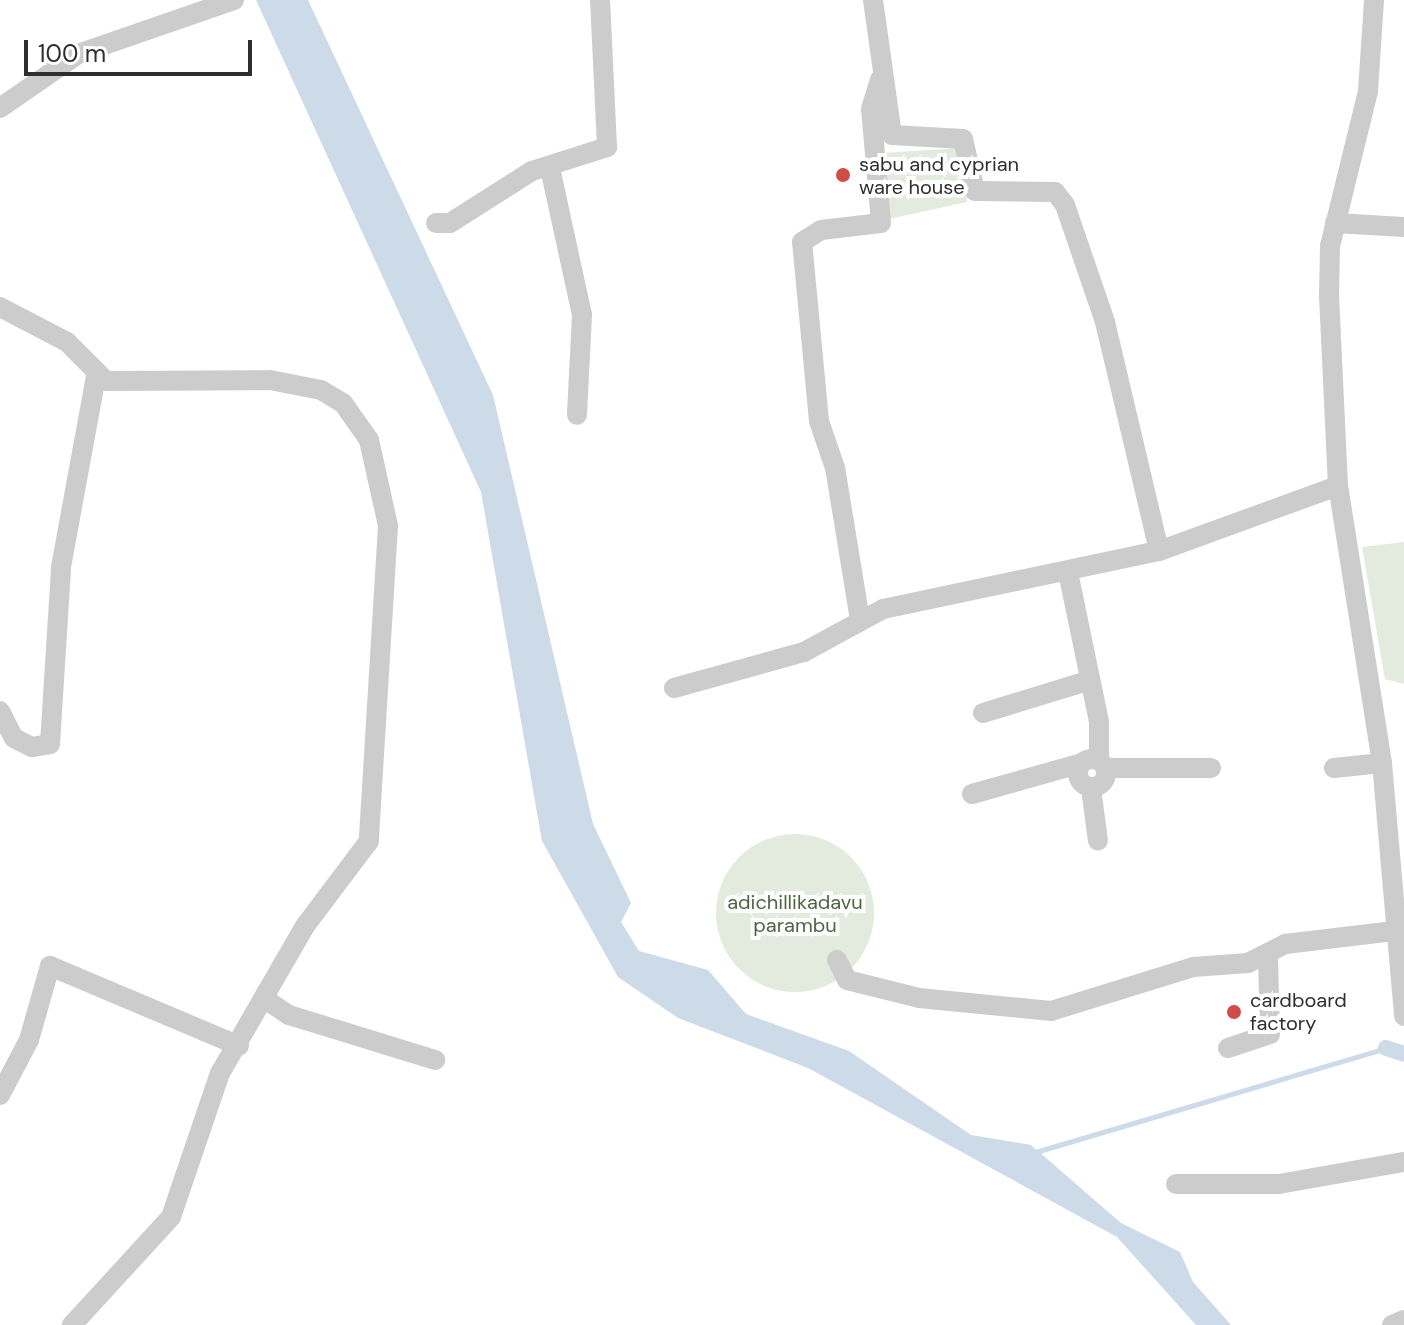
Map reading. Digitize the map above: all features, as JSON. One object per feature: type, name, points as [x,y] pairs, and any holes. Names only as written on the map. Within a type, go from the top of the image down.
[{"type":"street","points":[[0,108],[78,54],[234,0]]},
{"type":"street","points":[[436,223],[450,223],[496,188],[607,147],[600,0]]},
{"type":"street","points":[[873,0],[892,135],[963,139],[975,191],[1055,192],[1065,205],[1105,322],[1159,551]]},
{"type":"street","points":[[1374,0],[1368,91],[1335,223],[1329,297],[1338,486],[1382,763],[1394,931],[1404,1016]]},
{"type":"street","points":[[860,620],[835,468],[819,421],[802,242],[821,230],[881,223],[871,109],[882,72]]},
{"type":"street","points":[[550,168],[582,315],[577,415]]},
{"type":"street","points":[[1335,223],[1404,227]]},
{"type":"street","points":[[0,307],[67,342],[96,377],[125,384],[270,380],[321,390],[360,422],[382,482],[387,590],[369,841],[331,886],[206,1102],[171,1217],[72,1325]]},
{"type":"street","points":[[0,711],[14,738],[32,747],[50,744],[61,567],[96,377]]},
{"type":"street","points":[[674,688],[804,652],[860,620],[1159,551],[1338,486]]},
{"type":"street","points":[[1068,572],[1090,680],[1096,764]]},
{"type":"street","points":[[983,713],[1090,680]]},
{"type":"street","points":[[1334,768],[1382,763]]},
{"type":"street","points":[[1096,764],[1078,776],[1091,788],[1098,841]]},
{"type":"street","points":[[972,794],[1096,764],[1211,768]]},
{"type":"street","points":[[837,960],[847,980],[904,994],[1051,1011],[1173,977],[1268,956],[1285,944],[1394,931]]},
{"type":"street","points":[[1228,1048],[1270,1034],[1268,956]]},
{"type":"street","points":[[0,1095],[29,1040],[50,966],[239,1046]]},
{"type":"street","points":[[265,999],[289,1015],[435,1060]]},
{"type":"street","points":[[1176,1184],[1279,1184],[1404,1162]]},
{"type":"street","points":[[1392,1325],[1404,1320]]},
{"type":"green space","points":[[962,148],[967,202],[889,219],[881,153]]},
{"type":"green space","points":[[1404,542],[1404,684],[1385,679],[1362,547]]},
{"type":"green space","name":"adichillikadavu parambu","points":[[795,834],[825,840],[851,857],[868,883],[874,913],[868,943],[851,969],[825,986],[795,992],[765,986],[739,969],[722,943],[716,913],[722,883],[739,857],[765,840]]},
{"type":"water","points":[[256,0],[308,0],[493,395],[593,824],[631,903],[621,922],[639,951],[708,970],[746,1014],[849,1051],[971,1135],[1031,1145],[1121,1223],[1180,1252],[1193,1282],[1231,1325],[1196,1325],[1117,1237],[808,1068],[678,1018],[618,977],[542,841],[481,492]]},
{"type":"waterway","points":[[1032,1153],[1386,1048]]},
{"type":"waterway","points":[[1386,1048],[1404,1054]]},
{"type":"place","name":"sabu and cyprian ware house","points":[[843,175]]},
{"type":"place","name":"cardboard factory","points":[[1234,1012]]}]
